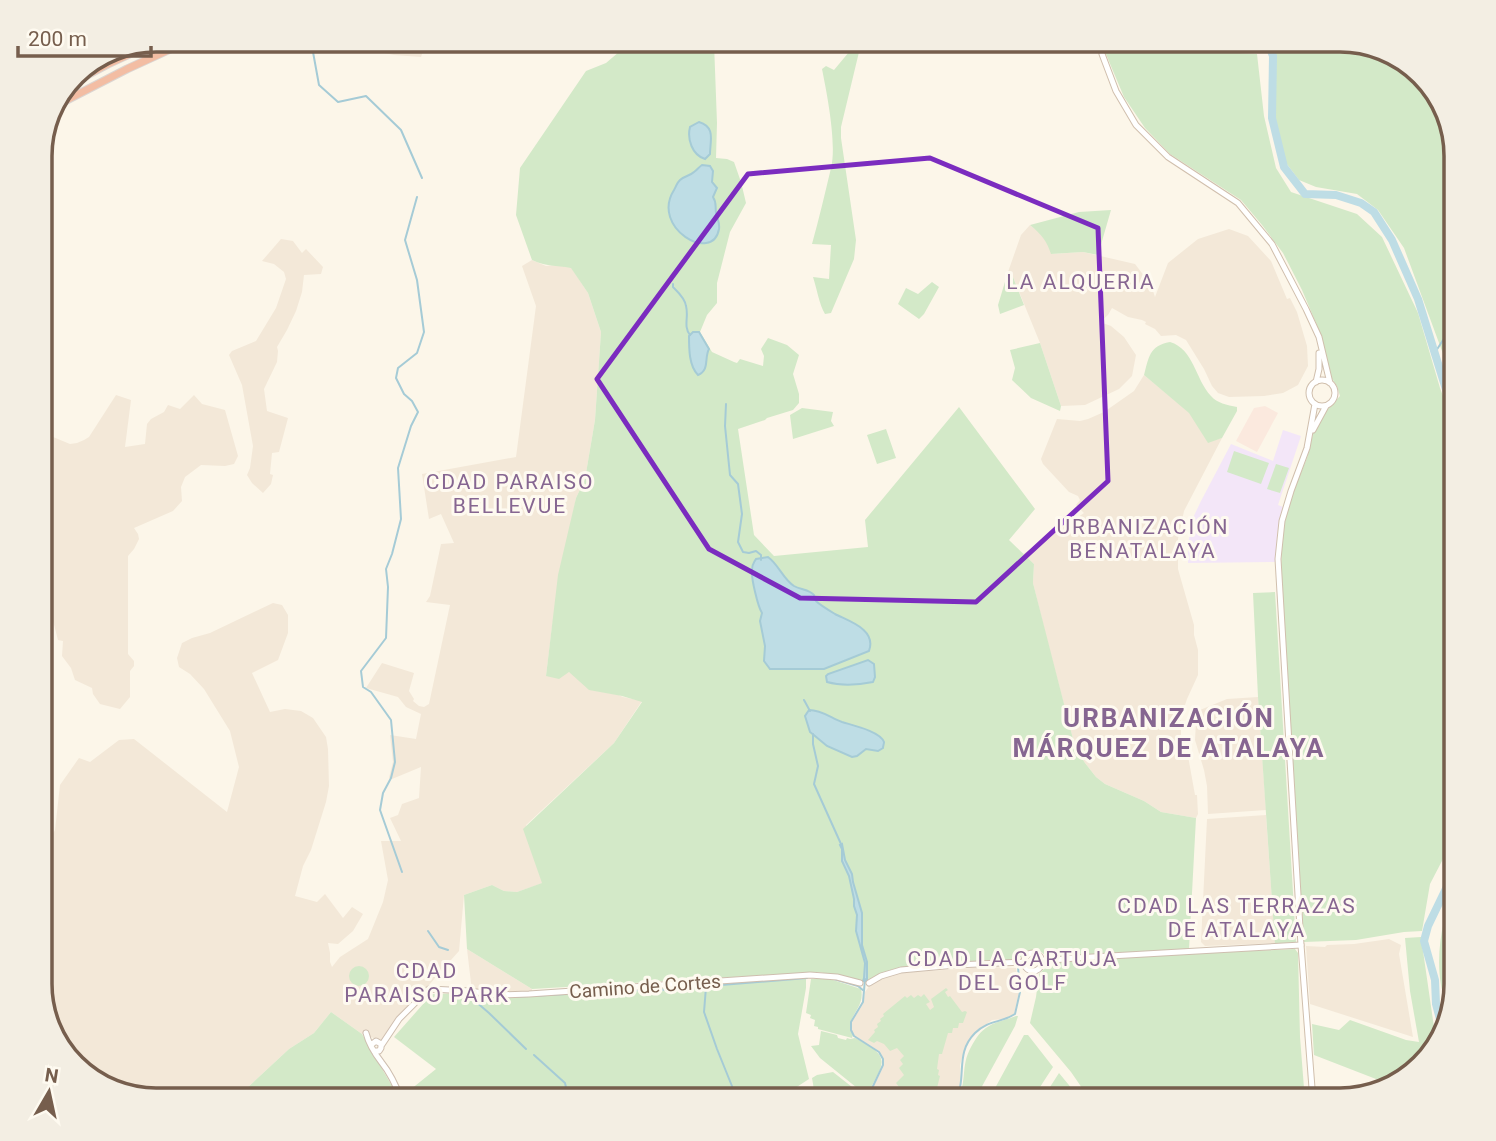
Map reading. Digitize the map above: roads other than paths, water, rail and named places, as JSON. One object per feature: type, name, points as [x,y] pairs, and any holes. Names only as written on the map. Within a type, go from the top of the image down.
[{"type":"highway","points":[[71,98],[164,52]]},
{"type":"main road","points":[[1102,54],[1116,91],[1136,125],[1168,157],[1238,203],[1272,244],[1319,337],[1330,383],[1334,387],[1332,401],[1318,419],[1310,439],[1282,522],[1278,559],[1312,1088]]},
{"type":"main road","points":[[1310,439],[1315,404],[1310,393],[1316,382],[1320,355],[1314,326]]},
{"type":"main road","points":[[1316,382],[1330,383]]},
{"type":"main road","points":[[1315,404],[1326,406]]},
{"type":"main road","points":[[1042,961],[1301,945]]},
{"type":"main road","points":[[1023,962],[1029,954],[1038,955],[1042,961]]},
{"type":"main road","points":[[1023,962],[1027,969],[1034,970],[1041,966],[1042,961]]},
{"type":"main road","points":[[869,982],[901,970],[1023,962]]},
{"type":"main road","name":"Camino de Cortes","points":[[397,1088],[382,1062],[377,1046],[429,989],[496,995],[529,994],[810,975],[837,977],[860,983]]},
{"type":"water","points":[[699,122],[708,127],[711,135],[710,154],[705,159],[697,154],[690,141],[690,127]]},
{"type":"water","points":[[702,165],[710,166],[713,171],[712,182],[717,188],[713,197],[719,224],[714,239],[706,243],[685,237],[676,228],[670,217],[669,204],[679,181]]},
{"type":"water","points":[[693,332],[699,332],[709,349],[704,370],[698,375],[689,352],[689,336]]},
{"type":"water","points":[[768,557],[790,583],[810,592],[820,604],[865,631],[869,637],[869,651],[824,669],[770,669],[764,661],[765,646],[760,621],[762,613],[752,574],[752,565],[756,559]]},
{"type":"water","points":[[868,660],[874,664],[873,682],[850,685],[827,682],[828,674]]},
{"type":"water","points":[[809,710],[877,735],[884,742],[883,748],[878,751],[866,749],[852,757],[827,746],[810,732],[805,716]]},
{"type":"water","points":[[842,844],[862,913],[862,945],[867,962],[867,981],[863,981],[865,963],[856,931],[857,915],[849,876],[842,861]]},
{"type":"waterway","points":[[313,52],[319,85],[338,102],[366,96],[401,130],[422,178]]},
{"type":"waterway","points":[[1272,52],[1272,118],[1284,167],[1305,194],[1336,195],[1361,203],[1374,212],[1392,240],[1418,299],[1444,383]]},
{"type":"waterway","points":[[402,872],[380,810],[383,793],[395,762],[391,720],[371,692],[363,687],[361,671],[386,638],[386,569],[401,519],[398,468],[418,412],[396,378],[398,368],[417,353],[424,332],[417,280],[405,240],[417,197]]},
{"type":"waterway","points":[[673,284],[685,303],[690,335]]},
{"type":"waterway","points":[[1434,354],[1444,339]]},
{"type":"waterway","points":[[726,404],[725,426],[730,475],[738,484],[742,514],[738,542],[743,552],[756,551],[761,555],[761,560]]},
{"type":"waterway","points":[[804,700],[810,711]]},
{"type":"waterway","points":[[813,734],[818,766],[814,784],[841,844]]},
{"type":"waterway","points":[[1439,1015],[1435,980],[1424,941],[1444,893]]},
{"type":"waterway","points":[[428,931],[439,947],[448,950]]},
{"type":"waterway","points":[[960,1088],[963,1058],[969,1041],[985,1026],[1015,1014],[1020,992],[1018,967]]},
{"type":"waterway","points":[[510,997],[660,990],[807,978]]},
{"type":"waterway","points":[[834,979],[858,986],[864,991]]},
{"type":"waterway","points":[[865,979],[863,1002],[851,1022],[851,1030],[854,1036],[879,1052],[883,1059],[883,1065],[872,1088]]},
{"type":"waterway","points":[[706,987],[704,1012],[733,1088]]},
{"type":"waterway","points":[[468,995],[526,1049]]},
{"type":"waterway","points":[[534,1055],[565,1083],[566,1088]]},
{"type":"district","name":"LA ALQUERIA","points":[[1081,282]]},
{"type":"district","name":"CDAD PARAISO BELLEVUE","points":[[510,494]]},
{"type":"district","name":"URBANIZACIÓN BENATALAYA","points":[[1143,539]]},
{"type":"district","name":"URBANIZACIÓN MÁRQUEZ DE ATALAYA","points":[[1169,733]]},
{"type":"district","name":"CDAD LAS TERRAZAS DE ATALAYA","points":[[1237,918]]},
{"type":"district","name":"CDAD LA CARTUJA DEL GOLF","points":[[1013,971]]},
{"type":"district","name":"CDAD PARAISO PARK","points":[[427,983]]}]
